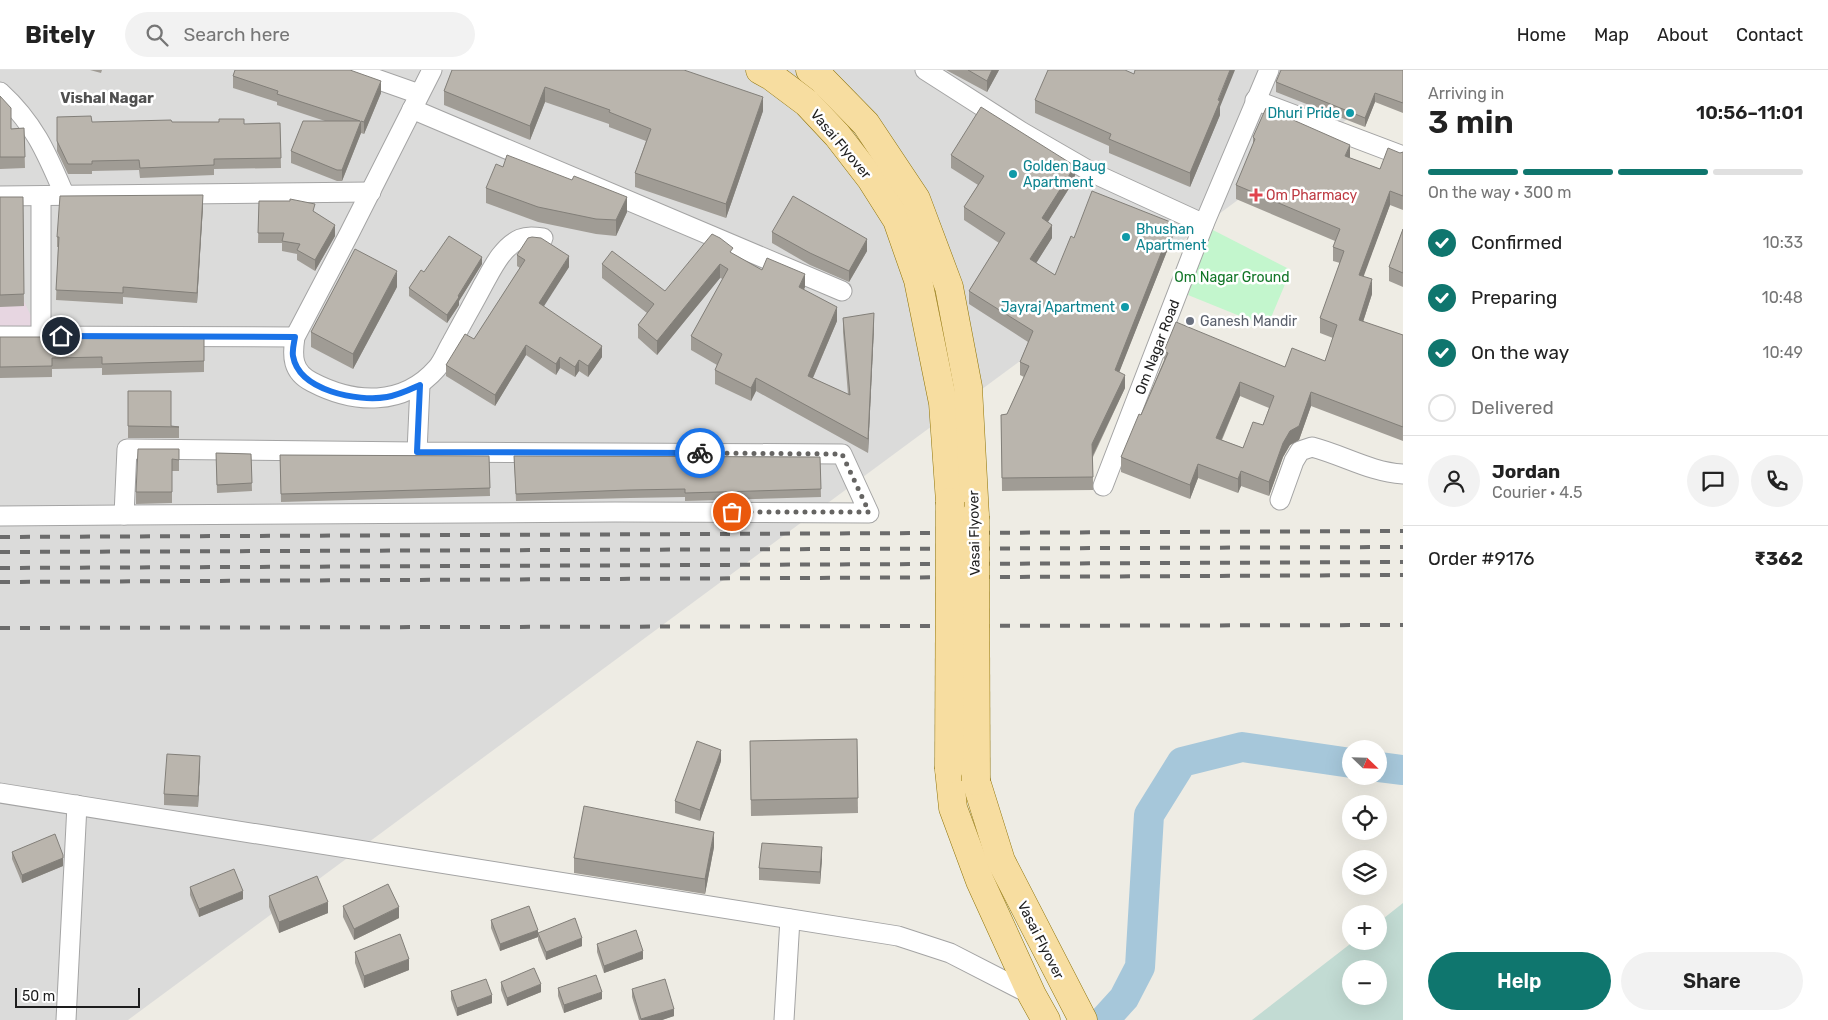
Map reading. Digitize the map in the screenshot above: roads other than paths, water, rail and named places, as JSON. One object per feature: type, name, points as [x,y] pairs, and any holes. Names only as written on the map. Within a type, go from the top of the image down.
[{"type":"main road","name":"Vasai Flyover","points":[[760,70],[771,76],[807,104],[837,135],[865,172],[897,220],[918,280],[943,402],[949,492],[949,769],[953,808],[980,881],[1040,1010]]},
{"type":"main road","name":"Vasai Flyover","points":[[810,70],[823,80],[866,124],[916,199],[949,287],[968,387],[974,516],[976,781],[1001,860],[1083,1020]]},
{"type":"street","points":[[351,70],[415,101],[842,290]]},
{"type":"street","points":[[432,70],[295,337],[292,354],[297,368],[310,381],[349,396],[368,398],[402,394],[420,385],[438,367],[497,259],[518,240],[528,237],[543,238]]},
{"type":"street","points":[[925,70],[1022,132],[1093,172],[1204,224]]},
{"type":"street","name":"Om Nagar Road","points":[[1103,486],[1204,224],[1269,70]]},
{"type":"street","points":[[0,92],[13,104],[45,148],[65,196]]},
{"type":"street","points":[[1255,100],[1403,156]]},
{"type":"street","points":[[0,196],[371,192]]},
{"type":"street","points":[[41,196],[41,336]]},
{"type":"street","points":[[0,336],[295,337]]},
{"type":"street","points":[[417,452],[420,385]]},
{"type":"street","points":[[1280,500],[1294,460],[1300,452],[1312,447],[1372,469],[1403,474]]},
{"type":"street","points":[[0,516],[869,512],[842,454],[127,449],[124,515]]},
{"type":"street","points":[[0,793],[898,936],[950,953],[1040,1010]]},
{"type":"street","points":[[66,1020],[77,805]]},
{"type":"street","points":[[784,1020],[790,919]]},
{"type":"waterway","points":[[1104,1020],[1124,998],[1140,967],[1149,815],[1182,762],[1242,747],[1342,762]]},
{"type":"waterway","points":[[1388,768],[1403,770]]},
{"type":"railway","points":[[0,537],[1403,531]]},
{"type":"railway","points":[[0,552],[1403,547]]},
{"type":"railway","points":[[0,568],[1403,562]]},
{"type":"railway","points":[[0,582],[1403,575]]},
{"type":"railway","points":[[0,628],[1403,625]]},
{"type":"place","name":"Dhuri Pride","points":[[1350,113]]},
{"type":"place","name":"Golden Baug Apartment","points":[[1013,174]]},
{"type":"place","name":"Om Pharmacy","points":[[1256,195]]},
{"type":"place","name":"Bhushan Apartment","points":[[1126,237]]},
{"type":"place","name":"Jayraj Apartment","points":[[1125,307]]},
{"type":"place","name":"Ganesh Mandir","points":[[1190,321]]},
{"type":"district","name":"Vishal Nagar","points":[[107,98]]},
{"type":"park label","name":"Om Nagar Ground","points":[[1232,277]]}]
